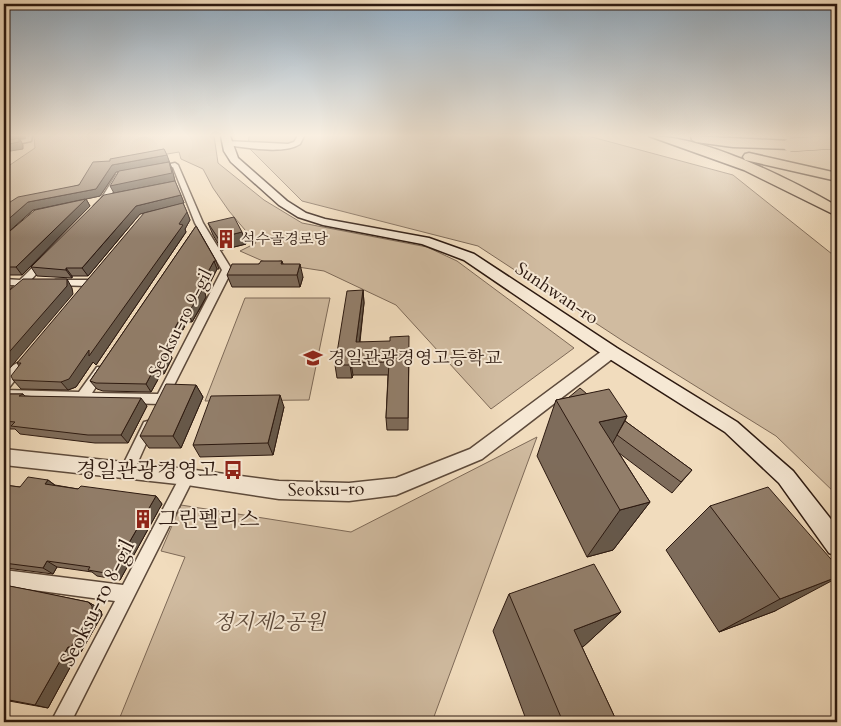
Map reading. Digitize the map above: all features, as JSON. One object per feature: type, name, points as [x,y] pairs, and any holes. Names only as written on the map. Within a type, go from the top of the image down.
[{"type":"highway","points":[[756,170],[787,183],[837,212]]},
{"type":"highway","points":[[806,170],[837,177]]},
{"type":"highway","points":[[824,170],[837,173]]},
{"type":"main road","name":"Sunhwan-ro","points":[[245,170],[283,203],[302,216],[323,222],[425,241],[469,256],[610,352],[730,427],[786,477],[837,545]]},
{"type":"street","name":"Seoksu-ro 9-gil","points":[[127,471],[227,270],[196,228],[187,206],[177,170]]},
{"type":"street","points":[[91,214],[104,200],[118,175],[128,174]]},
{"type":"street","points":[[172,185],[182,183]]},
{"type":"street","points":[[94,202],[114,198]]},
{"type":"street","points":[[4,302],[50,255]]},
{"type":"street","points":[[4,282],[89,283]]},
{"type":"street","name":"Seoksu-ro","points":[[4,457],[187,477],[279,490],[349,492],[396,486],[476,454],[610,352]]},
{"type":"street","points":[[4,386],[28,356]]},
{"type":"street","points":[[84,396],[106,363]]},
{"type":"street","points":[[4,395],[84,396],[157,408]]},
{"type":"street","name":"Seoksu-ro 8-gil","points":[[61,722],[187,477]]},
{"type":"street","points":[[4,578],[127,594]]},
{"type":"green space","points":[[4,170],[94,170],[78,193],[4,208]]},
{"type":"green space","points":[[203,170],[227,170],[264,200],[302,223],[427,247],[457,261],[574,348],[491,409],[396,305],[324,271],[265,262],[240,251],[256,243],[229,211]]},
{"type":"green space","points":[[271,170],[714,170],[733,175],[837,258],[837,495],[776,436],[623,341],[478,246],[302,201]]},
{"type":"green space","points":[[245,298],[330,298],[309,400],[205,401]]},
{"type":"green space","name":"정지제2공원","points":[[537,437],[432,722],[118,722],[185,557],[161,551],[181,505],[351,532]]},
{"type":"building","points":[[88,170],[109,170],[96,189],[28,202],[4,223],[4,206],[18,197],[79,185]]},
{"type":"building","points":[[171,170],[172,173],[110,186],[119,171]]},
{"type":"building","points":[[175,181],[181,195],[136,206],[82,268],[66,268],[66,270],[31,267],[104,195]]},
{"type":"building","points":[[86,199],[16,267],[4,267],[4,236],[35,210]]},
{"type":"building","points":[[183,203],[187,212],[179,224],[183,225],[89,356],[89,350],[69,379],[61,382],[13,380],[11,376],[21,363],[17,363],[144,213]]},
{"type":"building","points":[[234,217],[242,232],[218,238],[208,223]]},
{"type":"building","points":[[196,226],[216,261],[214,261],[199,288],[203,288],[197,299],[188,313],[183,313],[163,350],[167,350],[159,365],[156,365],[146,384],[96,383],[90,381]]},
{"type":"building","points":[[261,261],[282,261],[281,264],[300,264],[297,275],[227,275],[232,264],[259,264]]},
{"type":"building","points":[[23,279],[67,279],[67,286],[4,358],[4,295]]},
{"type":"building","points":[[363,290],[356,342],[390,341],[390,337],[409,336],[408,418],[386,418],[389,362],[335,365],[347,291]]},
{"type":"building","points":[[166,384],[196,385],[173,436],[140,436]]},
{"type":"building","points":[[580,388],[587,394],[568,398]]},
{"type":"building","points":[[609,389],[627,416],[599,422],[650,502],[620,510],[556,400]]},
{"type":"building","points":[[4,394],[23,394],[19,396],[141,398],[121,435],[88,435],[11,426],[15,422],[4,421]]},
{"type":"building","points":[[280,395],[268,443],[193,445],[211,396]]},
{"type":"building","points":[[625,421],[692,470],[681,482],[617,435]]},
{"type":"building","points":[[28,477],[48,480],[45,484],[78,489],[81,486],[156,496],[111,574],[88,570],[90,567],[47,561],[43,568],[4,563],[4,485],[20,487]]},
{"type":"building","points":[[768,487],[837,566],[837,577],[780,599],[710,506]]},
{"type":"building","points":[[594,564],[621,612],[574,630],[617,722],[563,722],[509,594]]},
{"type":"building","points":[[4,585],[88,602],[92,606],[92,610],[71,647],[68,647],[35,705],[4,699]]},
{"type":"place","name":"석수골경로당","points":[[226,239]]},
{"type":"place","name":"경일관광경영고등학교","points":[[313,358]]},
{"type":"place","name":"경일관광경영고","points":[[233,470]]},
{"type":"place","name":"그린펠리스","points":[[143,519]]}]
